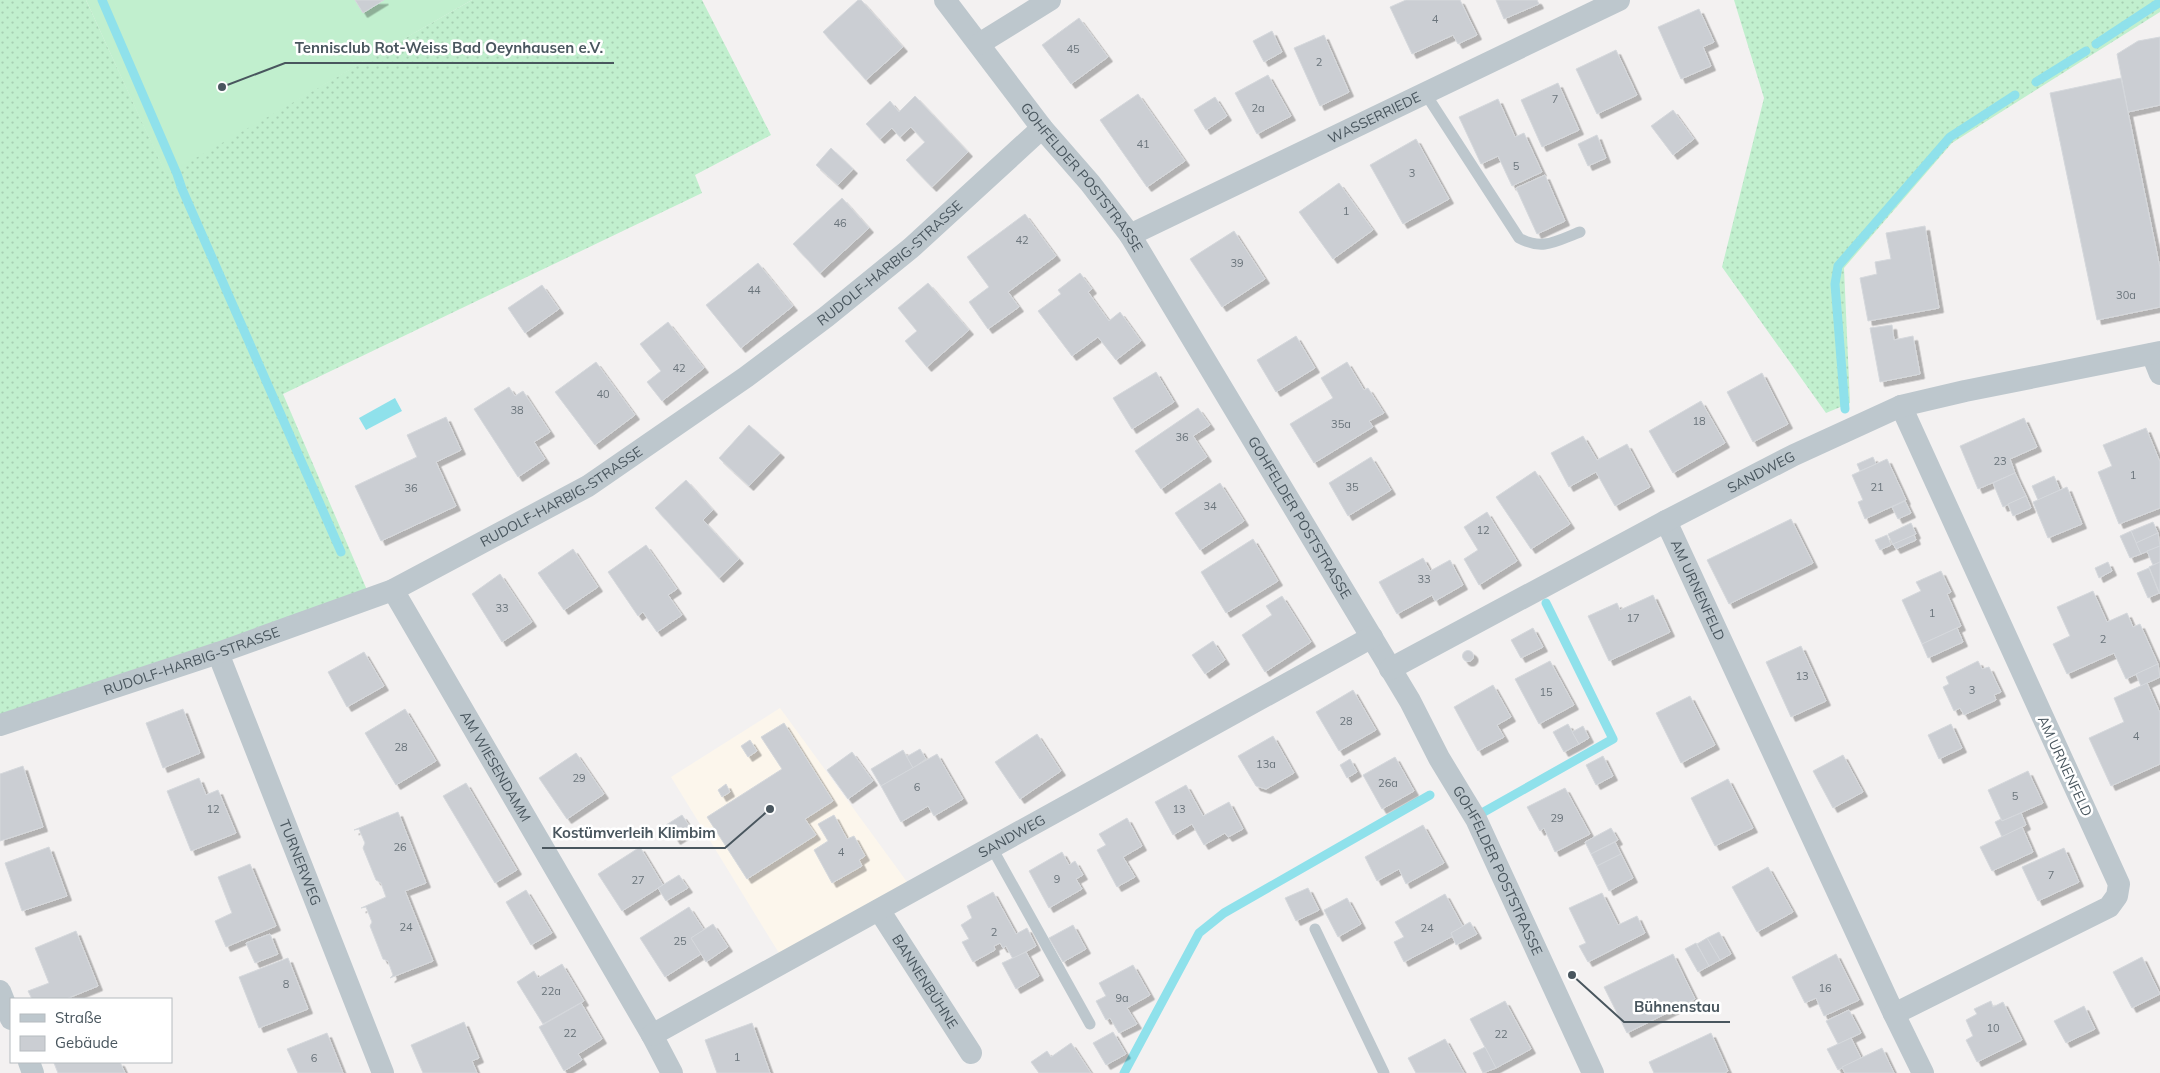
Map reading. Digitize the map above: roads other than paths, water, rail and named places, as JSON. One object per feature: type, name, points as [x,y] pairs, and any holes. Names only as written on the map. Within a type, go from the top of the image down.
[{"type":"street","name":"GOHFELDER POSTSTRASSE","points":[[945,0],[1042,128],[1090,183],[1130,235],[1372,637],[1410,701],[1439,758],[1476,819],[1586,1071]]},
{"type":"street","points":[[979,44],[1050,0]]},
{"type":"street","name":"WASSERRIEDE","points":[[1130,235],[1619,0]]},
{"type":"street","name":"RUDOLF-HARBIG-STRASSE","points":[[0,725],[218,653],[393,590],[588,486],[746,377],[826,317],[911,248],[1042,128]]},
{"type":"street","name":"SANDWEG","points":[[1390,669],[1666,521],[1794,455],[1901,406],[1965,391],[2157,360]]},
{"type":"street","name":"AM URNENFELD","points":[[1894,1014],[2109,908],[2117,896],[2119,884],[1901,406]]},
{"type":"street","name":"AM URNENFELD","points":[[1666,521],[1923,1073]]},
{"type":"street","name":"AM WIESENDAMM","points":[[393,590],[652,1035],[672,1073]]},
{"type":"street","name":"SANDWEG","points":[[652,1035],[1372,637]]},
{"type":"street","name":"TURNERWEG","points":[[218,653],[383,1073]]},
{"type":"street","name":"BANNENBÜHNE","points":[[880,910],[971,1053]]},
{"type":"street","points":[[0,991],[10,1016]]},
{"type":"lane","points":[[1425,93],[1519,238],[1531,245],[1547,245],[1580,232]]},
{"type":"lane","points":[[992,848],[1090,1024]]},
{"type":"lane","points":[[1314,929],[1384,1073]]},
{"type":"water","points":[[395,398],[402,411],[366,430],[359,418]]},
{"type":"waterway","points":[[102,0],[182,189],[341,552]]},
{"type":"waterway","points":[[2096,44],[2160,2]]},
{"type":"waterway","points":[[2036,82],[2086,51]]},
{"type":"waterway","points":[[1845,409],[1835,284],[1838,266],[1950,137],[2015,95]]},
{"type":"waterway","points":[[1482,813],[1613,739],[1546,603]]},
{"type":"waterway","points":[[1124,1073],[1199,933],[1224,913],[1430,795]]},
{"type":"place","name":"Tennisclub Rot-Weiss Bad Oeynhausen e.V.","points":[[222,87]]},
{"type":"place","name":"Kostümverleih Klimbim","points":[[770,809]]},
{"type":"place","name":"Bühnenstau","points":[[1572,975]]}]
